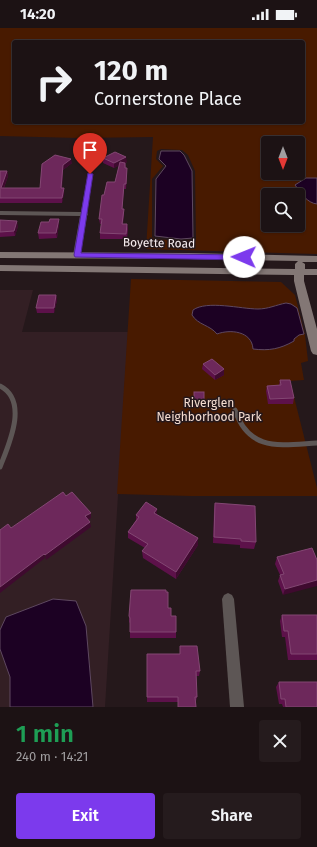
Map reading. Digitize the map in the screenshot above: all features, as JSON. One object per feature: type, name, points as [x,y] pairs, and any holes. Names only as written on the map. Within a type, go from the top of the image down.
[{"type":"main road","name":"Boyette Road","points":[[0,255],[317,259]]},
{"type":"main road","points":[[300,258],[299,281],[317,351]]},
{"type":"main road","points":[[300,258],[315,275]]},
{"type":"main road","points":[[0,268],[299,272],[315,275]]},
{"type":"street","points":[[77,255],[85,214],[90,174]]},
{"type":"street","points":[[0,213],[85,214]]},
{"type":"street","points":[[228,599],[237,707]]},
{"type":"lane","points":[[0,386],[11,394],[13,398],[15,416],[14,424],[0,467]]},
{"type":"lane","points":[[235,410],[238,422],[242,429],[257,440],[267,444],[317,443]]},
{"type":"shaded area","points":[[161,151],[180,151],[184,155],[192,171],[193,238],[181,239],[155,236],[156,179],[166,166],[159,159]]},
{"type":"shaded area","points":[[317,178],[317,204],[310,202],[305,198],[305,188],[297,188],[295,185],[305,179]]},
{"type":"shaded area","points":[[0,290],[33,290],[22,332],[128,332],[105,707],[0,707]]},
{"type":"shaded area","points":[[286,303],[297,308],[304,334],[299,335],[294,339],[294,341],[279,348],[264,350],[253,349],[249,338],[240,333],[222,332],[217,334],[197,321],[192,315],[193,310],[199,307],[215,305],[258,309],[269,308]]},
{"type":"shaded area","points":[[53,599],[76,601],[86,626],[93,707],[10,707],[10,677],[0,649],[0,630],[6,617]]},
{"type":"green space","points":[[0,28],[317,28],[317,254],[146,249],[153,137],[79,138],[0,136]],"holes":[[[161,149],[182,150],[188,155],[195,171],[196,240],[181,241],[155,239],[152,237],[152,179],[163,166],[156,159],[157,151]]]},
{"type":"green space","name":"Riverglen Neighborhood Park","points":[[131,279],[281,282],[295,295],[305,335],[308,361],[301,363],[304,380],[290,381],[317,488],[317,496],[191,496],[117,494]]},
{"type":"building","points":[[115,152],[126,157],[114,163],[103,158]]},
{"type":"building","points":[[55,155],[71,159],[63,165],[61,188],[64,188],[62,198],[0,198],[0,171],[7,171],[1,188],[40,188],[42,164]]},
{"type":"building","points":[[120,162],[125,163],[125,168],[127,168],[122,209],[124,209],[122,224],[127,224],[126,234],[100,233],[102,219],[99,219],[102,195],[104,195],[107,182],[115,182]]},
{"type":"building","points":[[50,219],[59,219],[56,233],[38,233],[41,222],[49,222]]},
{"type":"building","points":[[0,220],[17,221],[14,231],[0,232]]},
{"type":"building","points":[[39,295],[56,295],[54,308],[36,308]]},
{"type":"building","points":[[212,359],[224,369],[215,375],[203,364]]},
{"type":"building","points":[[280,380],[290,380],[294,398],[270,399],[267,386],[281,385]]},
{"type":"building","points":[[194,392],[204,392],[204,404],[194,404]]},
{"type":"building","points":[[63,492],[66,496],[72,492],[91,513],[85,516],[90,522],[0,587],[0,530],[8,524],[11,528]]},
{"type":"building","points":[[146,502],[157,509],[154,513],[198,538],[176,572],[142,551],[148,544],[128,532],[139,517],[136,515]]},
{"type":"building","points":[[215,503],[255,506],[256,542],[241,541],[241,539],[214,537]]},
{"type":"building","points":[[312,548],[317,560],[317,580],[285,589],[280,575],[284,574],[277,557]]},
{"type":"building","points":[[131,590],[166,590],[166,592],[168,592],[168,608],[171,608],[171,616],[176,616],[176,632],[130,632],[129,616]]},
{"type":"building","points":[[282,615],[317,615],[317,654],[291,654],[288,631],[284,631]]},
{"type":"building","points":[[180,646],[197,646],[200,671],[196,671],[196,707],[178,707],[178,697],[147,697],[147,654],[180,654]]},
{"type":"building","points":[[279,682],[317,682],[317,707],[286,707],[285,699],[281,699]]},
{"type":"route","points":[[90,174],[85,214],[77,255],[244,257]]}]
